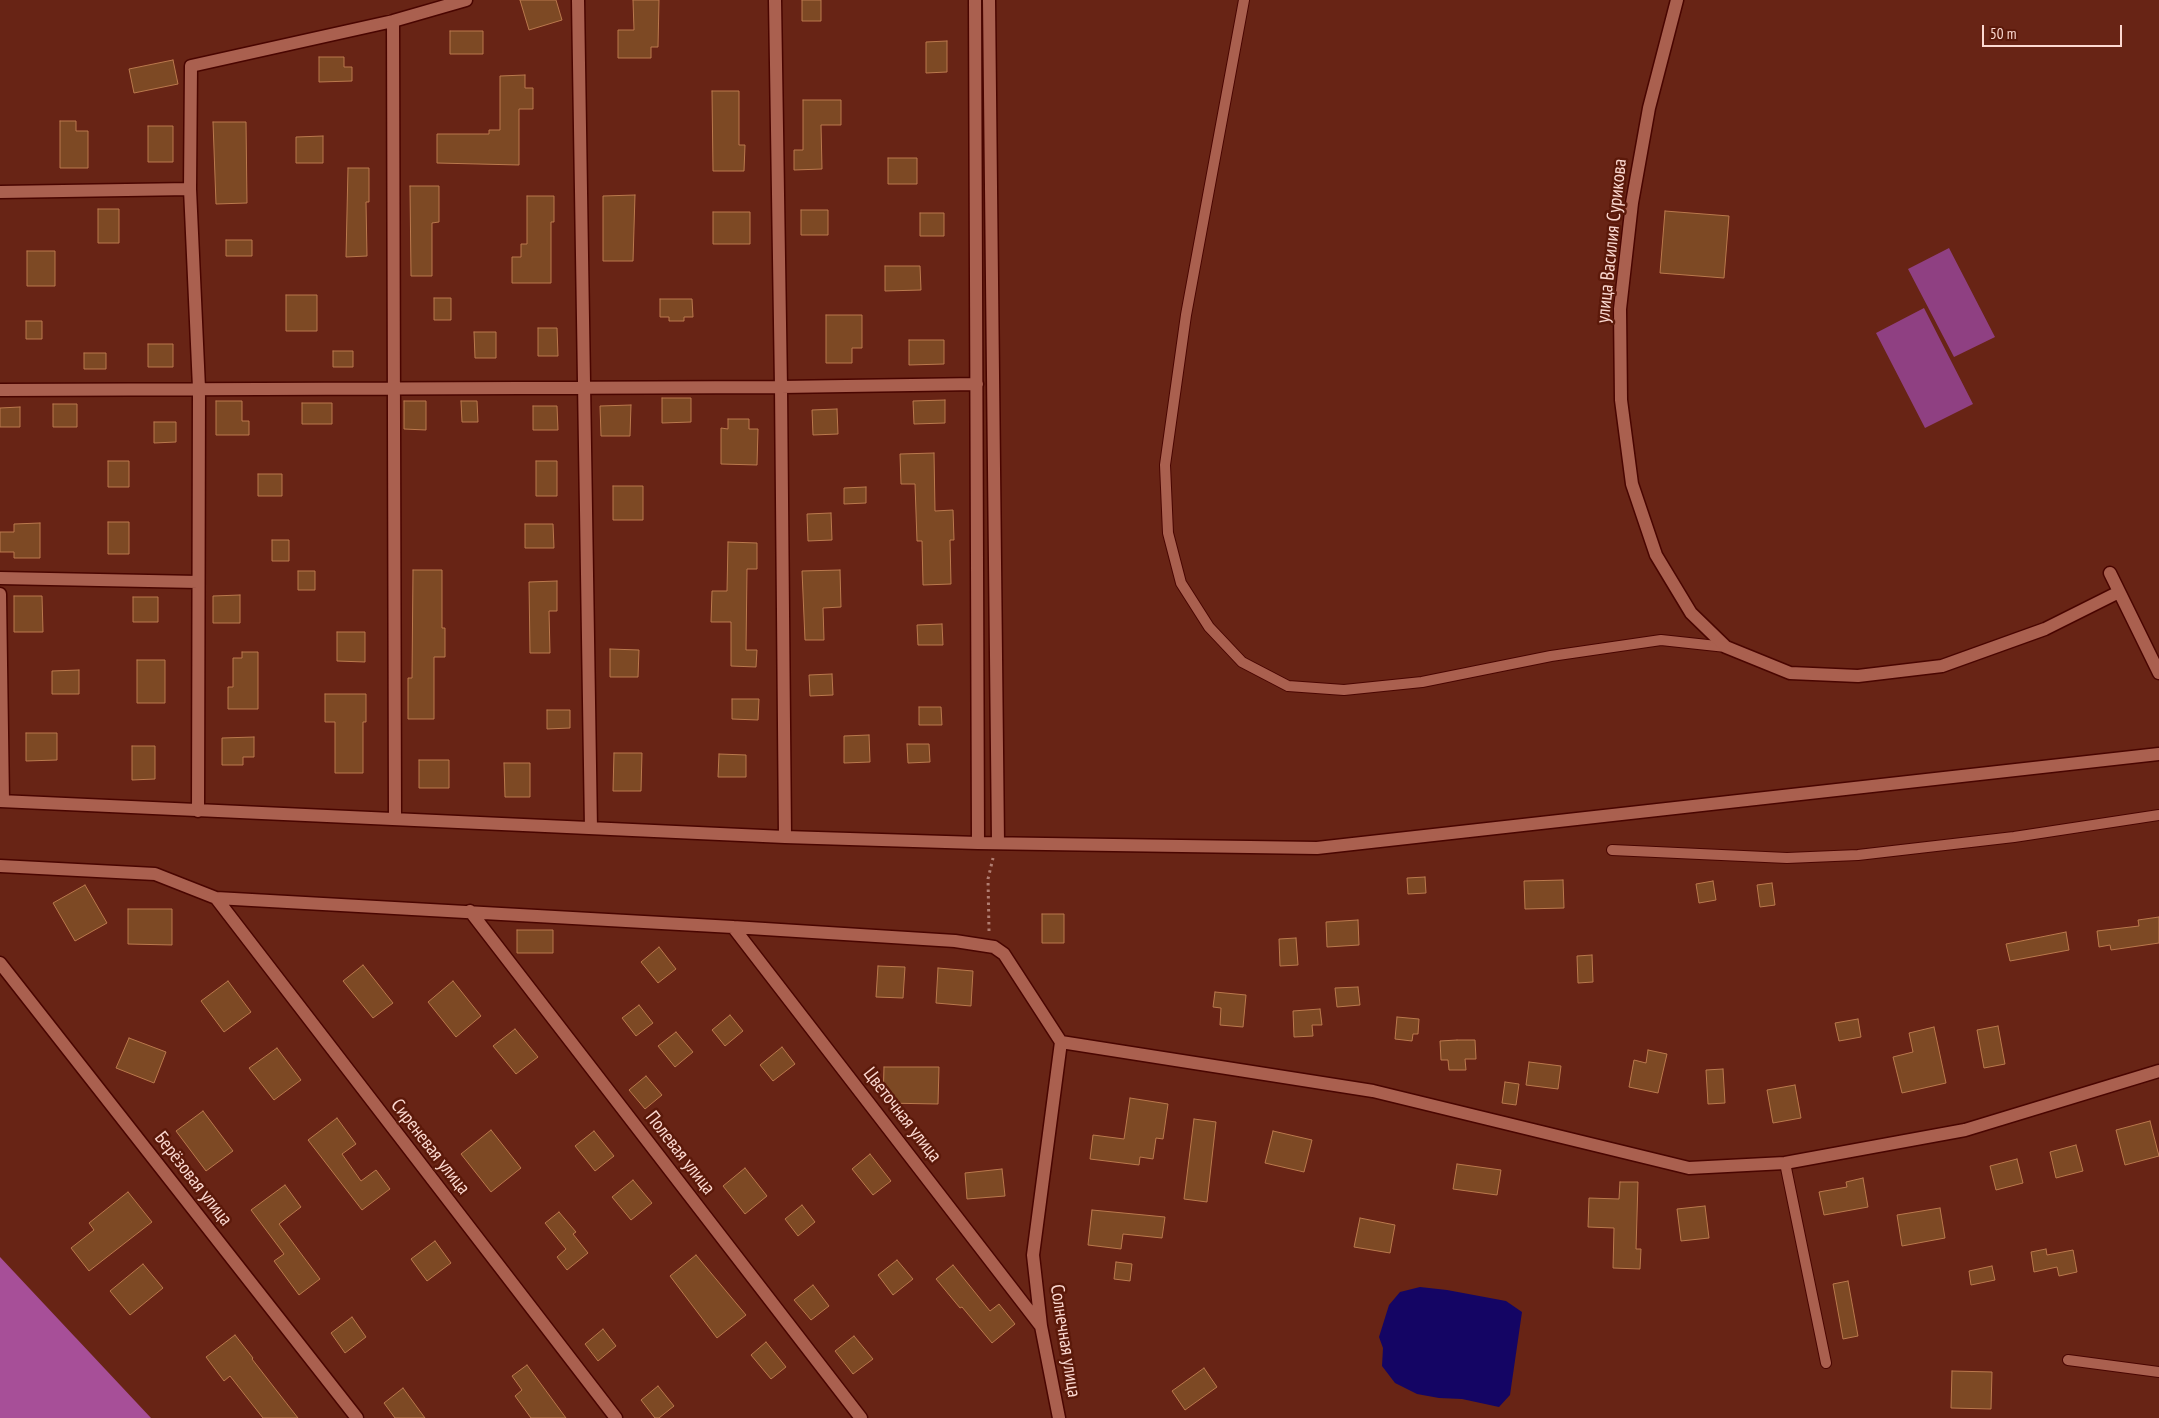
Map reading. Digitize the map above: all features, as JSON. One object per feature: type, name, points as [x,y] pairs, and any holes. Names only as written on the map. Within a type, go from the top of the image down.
[{"type":"street","points":[[198,811],[199,388],[190,190],[191,66],[392,21],[466,0]]},
{"type":"street","points":[[578,0],[591,828]]},
{"type":"street","points":[[775,0],[785,838]]},
{"type":"street","points":[[975,0],[978,843]]},
{"type":"street","points":[[989,0],[998,842]]},
{"type":"street","name":"улица Василия Сурикова","points":[[1677,0],[1649,108],[1632,203],[1620,309],[1622,400],[1632,484],[1656,555],[1691,613],[1726,647],[1790,673],[1858,676],[1942,666],[2045,629],[2119,592]]},
{"type":"street","points":[[392,21],[395,819]]},
{"type":"street","points":[[0,192],[190,190]]},
{"type":"street","points":[[0,390],[781,387],[976,384]]},
{"type":"street","points":[[2110,573],[2159,673]]},
{"type":"street","points":[[0,578],[198,582]]},
{"type":"street","points":[[0,594],[2,801],[785,838],[1317,848],[2159,754]]},
{"type":"street","points":[[0,866],[155,874],[216,898],[733,927],[955,941],[994,947],[1000,952],[1061,1042],[1373,1091],[1689,1168],[1784,1163],[1966,1130],[2159,1071]]},
{"type":"street","name":"Сиреневая улица","points":[[216,898],[616,1418]]},
{"type":"street","name":"Полевая улица","points":[[470,911],[861,1418]]},
{"type":"street","name":"Цветочная улица","points":[[733,927],[1041,1326]]},
{"type":"street","name":"Берёзовая улица","points":[[0,963],[357,1418]]},
{"type":"street","name":"Солнечная улица","points":[[1059,1418],[1041,1326],[1033,1255],[1061,1042]]},
{"type":"lane","points":[[1244,0],[1186,315],[1165,465],[1168,533],[1181,583],[1209,627],[1242,662],[1288,686],[1344,690],[1422,682],[1551,656],[1661,640],[1726,647]]},
{"type":"lane","points":[[1612,850],[1787,858],[1858,855],[2014,838],[2159,815]]},
{"type":"lane","points":[[1784,1163],[1826,1363]]},
{"type":"lane","points":[[2068,1360],[2159,1372]]},
{"type":"path","points":[[998,842],[988,879],[989,930],[1000,952]]},
{"type":"shaded area","points":[[1949,248],[1995,337],[1954,357],[1908,269]]},
{"type":"shaded area","points":[[1924,308],[1973,404],[1925,428],[1876,333]]},
{"type":"shaded area","points":[[0,1257],[151,1418],[0,1418]]},
{"type":"shaded area","points":[[1420,1287],[1506,1301],[1522,1312],[1510,1395],[1499,1407],[1462,1399],[1439,1398],[1417,1394],[1395,1383],[1382,1366],[1383,1348],[1379,1337],[1389,1305],[1400,1292]]},
{"type":"building","points":[[520,0],[556,0],[562,20],[529,30]]},
{"type":"building","points":[[633,0],[659,0],[658,47],[651,47],[651,58],[618,58],[618,30],[634,30]]},
{"type":"building","points":[[802,0],[821,0],[821,21],[802,21]]},
{"type":"building","points":[[450,31],[483,31],[483,54],[450,54]]},
{"type":"building","points":[[947,41],[947,72],[926,73],[926,42]]},
{"type":"building","points":[[319,57],[344,57],[344,67],[352,67],[352,81],[319,82]]},
{"type":"building","points":[[173,60],[178,84],[134,93],[129,69]]},
{"type":"building","points":[[525,75],[525,88],[533,88],[533,109],[519,109],[519,165],[437,163],[437,134],[489,134],[489,130],[500,130],[500,76]]},
{"type":"building","points":[[712,91],[739,91],[739,145],[745,145],[744,171],[713,171]]},
{"type":"building","points":[[803,100],[841,100],[841,125],[821,125],[822,169],[794,170],[794,150],[803,150]]},
{"type":"building","points":[[60,121],[76,121],[76,131],[88,131],[88,168],[60,168]]},
{"type":"building","points":[[213,122],[246,122],[247,203],[216,204]]},
{"type":"building","points":[[148,126],[173,126],[173,162],[148,162]]},
{"type":"building","points":[[323,136],[323,163],[296,163],[296,137]]},
{"type":"building","points":[[888,158],[917,158],[917,184],[888,184]]},
{"type":"building","points":[[348,168],[369,168],[369,202],[366,202],[367,256],[346,257]]},
{"type":"building","points":[[410,186],[439,186],[439,222],[432,223],[432,276],[411,276]]},
{"type":"building","points":[[635,195],[633,261],[603,261],[603,196]]},
{"type":"building","points":[[527,196],[554,196],[554,222],[551,222],[551,283],[512,283],[512,257],[521,257],[521,244],[527,244]]},
{"type":"building","points":[[98,209],[119,209],[119,243],[98,243]]},
{"type":"building","points":[[801,210],[828,210],[828,235],[801,235]]},
{"type":"building","points":[[1665,211],[1729,216],[1724,278],[1660,273]]},
{"type":"building","points":[[713,212],[750,212],[750,244],[713,244]]},
{"type":"building","points":[[920,213],[944,213],[944,236],[920,236]]},
{"type":"building","points":[[226,240],[252,240],[252,256],[226,256]]},
{"type":"building","points":[[27,251],[55,251],[55,286],[27,286]]},
{"type":"building","points":[[885,266],[920,266],[921,290],[885,291]]},
{"type":"building","points":[[286,295],[317,295],[317,331],[286,331]]},
{"type":"building","points":[[434,298],[451,298],[451,320],[434,320]]},
{"type":"building","points":[[660,299],[692,299],[693,317],[684,317],[684,321],[669,321],[669,317],[660,317]]},
{"type":"building","points":[[826,315],[862,315],[862,348],[852,348],[852,363],[826,363]]},
{"type":"building","points":[[26,321],[42,321],[42,339],[26,339]]},
{"type":"building","points":[[538,328],[557,328],[558,356],[538,356]]},
{"type":"building","points":[[474,332],[496,332],[496,358],[475,358]]},
{"type":"building","points":[[909,340],[944,340],[944,364],[909,365]]},
{"type":"building","points":[[148,344],[173,344],[173,367],[148,367]]},
{"type":"building","points":[[333,351],[353,351],[353,367],[333,367]]},
{"type":"building","points":[[84,353],[106,353],[106,369],[84,369]]},
{"type":"building","points":[[662,398],[691,398],[691,422],[662,423]]},
{"type":"building","points":[[945,400],[945,423],[914,424],[913,401]]},
{"type":"building","points":[[216,401],[242,401],[242,421],[249,421],[249,435],[216,435]]},
{"type":"building","points":[[404,401],[426,401],[426,430],[404,429]]},
{"type":"building","points":[[461,401],[477,401],[478,422],[462,422]]},
{"type":"building","points":[[302,403],[332,403],[332,424],[302,424]]},
{"type":"building","points":[[53,404],[77,404],[77,427],[53,427]]},
{"type":"building","points":[[631,405],[630,436],[601,436],[600,406]]},
{"type":"building","points":[[533,406],[557,406],[558,430],[533,430]]},
{"type":"building","points":[[20,407],[20,427],[0,427],[0,408]]},
{"type":"building","points":[[837,409],[838,434],[813,435],[812,410]]},
{"type":"building","points":[[728,419],[749,419],[749,429],[758,429],[757,465],[721,464],[721,428],[728,429]]},
{"type":"building","points":[[154,422],[176,422],[176,442],[154,443]]},
{"type":"building","points":[[934,453],[935,511],[953,510],[954,540],[950,540],[951,584],[923,585],[922,541],[917,541],[915,484],[901,484],[900,454]]},
{"type":"building","points":[[108,461],[129,461],[129,487],[108,487]]},
{"type":"building","points":[[536,461],[557,461],[557,496],[536,496]]},
{"type":"building","points":[[258,474],[282,474],[282,496],[258,496]]},
{"type":"building","points":[[613,486],[643,486],[643,520],[613,520]]},
{"type":"building","points":[[866,487],[866,503],[844,504],[844,488]]},
{"type":"building","points":[[831,513],[832,540],[808,541],[807,514]]},
{"type":"building","points":[[108,522],[129,522],[129,554],[108,554]]},
{"type":"building","points":[[40,523],[40,558],[14,558],[14,552],[0,552],[0,532],[14,532],[14,524]]},
{"type":"building","points":[[525,524],[553,524],[554,548],[525,548]]},
{"type":"building","points":[[272,540],[289,540],[289,561],[272,561]]},
{"type":"building","points":[[728,542],[757,543],[757,569],[747,569],[746,650],[757,650],[756,667],[731,666],[731,622],[711,622],[712,591],[727,591]]},
{"type":"building","points":[[413,570],[442,570],[442,628],[445,628],[445,657],[434,657],[434,719],[408,719],[408,678],[412,678]]},
{"type":"building","points":[[840,570],[841,607],[823,608],[824,640],[805,640],[802,571]]},
{"type":"building","points":[[298,571],[315,571],[315,590],[298,590]]},
{"type":"building","points":[[557,581],[557,611],[549,611],[550,653],[530,653],[529,582]]},
{"type":"building","points":[[240,595],[240,623],[213,623],[213,596]]},
{"type":"building","points":[[14,596],[42,596],[43,632],[14,632]]},
{"type":"building","points":[[133,597],[158,597],[158,622],[133,622]]},
{"type":"building","points":[[942,624],[943,645],[918,645],[917,625]]},
{"type":"building","points":[[337,632],[365,632],[365,662],[337,661]]},
{"type":"building","points":[[610,649],[639,650],[638,677],[610,677]]},
{"type":"building","points":[[242,652],[258,652],[258,709],[228,709],[228,687],[233,687],[233,658],[242,658]]},
{"type":"building","points":[[137,660],[165,660],[165,703],[137,703]]},
{"type":"building","points":[[79,670],[79,694],[52,694],[52,671]]},
{"type":"building","points":[[832,674],[833,695],[810,696],[809,675]]},
{"type":"building","points":[[325,694],[366,694],[366,722],[363,722],[363,773],[335,773],[335,722],[325,722]]},
{"type":"building","points":[[732,699],[759,699],[758,720],[732,719]]},
{"type":"building","points":[[919,707],[941,707],[942,725],[919,725]]},
{"type":"building","points":[[547,710],[570,710],[570,728],[547,729]]},
{"type":"building","points":[[26,733],[57,733],[57,760],[26,761]]},
{"type":"building","points":[[869,735],[870,762],[844,763],[844,736]]},
{"type":"building","points":[[254,737],[254,757],[243,757],[243,765],[222,765],[222,738]]},
{"type":"building","points":[[907,744],[929,744],[930,762],[908,763]]},
{"type":"building","points":[[132,746],[155,746],[155,779],[132,780]]},
{"type":"building","points":[[614,753],[642,753],[641,791],[613,791]]},
{"type":"building","points":[[719,754],[746,755],[746,777],[718,777]]},
{"type":"building","points":[[419,760],[449,760],[449,788],[419,788]]},
{"type":"building","points":[[504,763],[530,763],[530,797],[505,797]]},
{"type":"building","points":[[1425,877],[1426,893],[1408,894],[1407,878]]},
{"type":"building","points":[[1563,880],[1564,908],[1525,909],[1524,881]]},
{"type":"building","points":[[1713,881],[1716,900],[1699,903],[1696,884]]},
{"type":"building","points":[[1772,883],[1775,905],[1760,907],[1757,885]]},
{"type":"building","points":[[85,885],[107,923],[75,941],[53,903]]},
{"type":"building","points":[[128,909],[172,909],[172,945],[128,944]]},
{"type":"building","points":[[1042,914],[1064,914],[1064,943],[1042,943]]},
{"type":"building","points":[[2159,917],[2159,943],[2111,950],[2110,945],[2099,947],[2097,931],[2139,926],[2138,920]]},
{"type":"building","points":[[1358,920],[1359,945],[1327,947],[1326,922]]},
{"type":"building","points":[[517,930],[553,930],[553,953],[517,953]]},
{"type":"building","points":[[2066,932],[2069,950],[2010,961],[2006,944]]},
{"type":"building","points":[[1296,938],[1298,965],[1280,966],[1279,939]]},
{"type":"building","points":[[659,947],[676,969],[658,983],[641,962]]},
{"type":"building","points":[[1592,955],[1593,982],[1578,983],[1577,956]]},
{"type":"building","points":[[363,965],[393,1003],[373,1018],[343,981]]},
{"type":"building","points":[[878,966],[905,967],[903,998],[876,997]]},
{"type":"building","points":[[938,968],[973,971],[971,1006],[936,1003]]},
{"type":"building","points":[[228,981],[251,1012],[224,1032],[201,1001]]},
{"type":"building","points":[[453,981],[481,1016],[456,1037],[428,1002]]},
{"type":"building","points":[[1358,987],[1360,1005],[1337,1007],[1335,988]]},
{"type":"building","points":[[1215,992],[1246,995],[1243,1027],[1220,1025],[1221,1008],[1213,1007]]},
{"type":"building","points":[[639,1005],[653,1023],[636,1036],[622,1018]]},
{"type":"building","points":[[1320,1009],[1322,1025],[1312,1025],[1313,1036],[1294,1037],[1293,1011]]},
{"type":"building","points":[[730,1015],[743,1031],[725,1046],[712,1030]]},
{"type":"building","points":[[1397,1017],[1419,1019],[1418,1034],[1413,1034],[1412,1041],[1395,1039]]},
{"type":"building","points":[[1858,1019],[1861,1037],[1839,1041],[1835,1023]]},
{"type":"building","points":[[1998,1026],[2005,1064],[1984,1068],[1977,1030]]},
{"type":"building","points":[[1934,1027],[1946,1083],[1902,1093],[1893,1057],[1913,1052],[1909,1033]]},
{"type":"building","points":[[515,1029],[538,1057],[516,1074],[493,1046]]},
{"type":"building","points":[[676,1032],[693,1052],[675,1067],[658,1046]]},
{"type":"building","points":[[129,1038],[166,1052],[154,1083],[116,1068]]},
{"type":"building","points":[[1475,1040],[1476,1059],[1465,1059],[1466,1070],[1449,1070],[1448,1060],[1441,1060],[1440,1041]]},
{"type":"building","points":[[782,1047],[795,1064],[773,1081],[760,1065]]},
{"type":"building","points":[[277,1048],[301,1080],[274,1100],[249,1068]]},
{"type":"building","points":[[1648,1050],[1667,1054],[1658,1093],[1629,1087],[1634,1060],[1646,1063]]},
{"type":"building","points":[[1529,1062],[1561,1066],[1558,1089],[1526,1085]]},
{"type":"building","points":[[884,1067],[939,1067],[938,1104],[883,1103]]},
{"type":"building","points":[[1723,1069],[1725,1103],[1708,1104],[1706,1070]]},
{"type":"building","points":[[646,1076],[662,1095],[645,1109],[629,1090]]},
{"type":"building","points":[[1505,1082],[1519,1084],[1516,1105],[1502,1103]]},
{"type":"building","points":[[1795,1085],[1801,1118],[1773,1123],[1767,1090]]},
{"type":"building","points":[[1130,1098],[1168,1104],[1163,1139],[1156,1138],[1153,1159],[1140,1157],[1139,1165],[1090,1159],[1093,1135],[1124,1139]]},
{"type":"building","points":[[203,1111],[233,1151],[206,1171],[176,1131]]},
{"type":"building","points":[[337,1118],[356,1144],[342,1154],[361,1181],[376,1170],[390,1189],[362,1210],[308,1140]]},
{"type":"building","points":[[1194,1119],[1216,1122],[1207,1202],[1184,1199]]},
{"type":"building","points":[[2150,1121],[2159,1156],[2125,1165],[2116,1130]]},
{"type":"building","points":[[491,1130],[521,1168],[491,1192],[461,1154]]},
{"type":"building","points":[[594,1131],[614,1156],[595,1171],[575,1146]]},
{"type":"building","points":[[1273,1131],[1312,1140],[1304,1172],[1265,1163]]},
{"type":"building","points":[[2076,1145],[2083,1171],[2056,1178],[2050,1152]]},
{"type":"building","points":[[870,1154],[891,1181],[873,1195],[852,1169]]},
{"type":"building","points":[[2017,1159],[2023,1183],[1996,1190],[1990,1166]]},
{"type":"building","points":[[1457,1164],[1501,1170],[1497,1195],[1453,1189]]},
{"type":"building","points":[[745,1168],[767,1196],[745,1214],[723,1186]]},
{"type":"building","points":[[1002,1169],[1005,1196],[967,1199],[965,1173]]},
{"type":"building","points":[[1863,1178],[1868,1207],[1824,1215],[1819,1192],[1847,1187],[1846,1182]]},
{"type":"building","points":[[633,1180],[652,1203],[631,1220],[612,1197]]},
{"type":"building","points":[[1620,1182],[1638,1182],[1636,1249],[1641,1249],[1640,1269],[1613,1268],[1614,1228],[1588,1227],[1589,1198],[1619,1199]]},
{"type":"building","points":[[285,1185],[301,1207],[279,1224],[320,1279],[299,1295],[274,1261],[284,1254],[251,1210]]},
{"type":"building","points":[[128,1192],[152,1222],[89,1271],[71,1248],[94,1230],[89,1223]]},
{"type":"building","points":[[802,1205],[815,1222],[798,1236],[785,1219]]},
{"type":"building","points":[[1705,1206],[1709,1238],[1681,1241],[1677,1209]]},
{"type":"building","points":[[1940,1208],[1945,1238],[1902,1246],[1897,1215]]},
{"type":"building","points":[[1092,1210],[1165,1217],[1162,1238],[1123,1234],[1121,1249],[1088,1245]]},
{"type":"building","points":[[559,1212],[576,1232],[573,1234],[588,1253],[567,1270],[557,1257],[566,1249],[545,1223]]},
{"type":"building","points":[[1360,1218],[1395,1225],[1390,1253],[1354,1247]]},
{"type":"building","points":[[435,1241],[451,1263],[427,1281],[411,1259]]},
{"type":"building","points":[[2046,1249],[2047,1255],[2073,1250],[2077,1272],[2059,1276],[2057,1267],[2034,1272],[2031,1252]]},
{"type":"building","points":[[696,1255],[746,1315],[717,1338],[670,1276]]},
{"type":"building","points":[[897,1260],[913,1279],[893,1295],[878,1275]]},
{"type":"building","points":[[1116,1262],[1132,1264],[1130,1281],[1114,1279]]},
{"type":"building","points":[[143,1264],[163,1288],[130,1315],[110,1291]]},
{"type":"building","points":[[953,1265],[990,1311],[999,1304],[1015,1324],[992,1343],[936,1279]]},
{"type":"building","points":[[1992,1266],[1995,1280],[1971,1285],[1969,1271]]},
{"type":"building","points":[[1848,1281],[1858,1336],[1843,1339],[1833,1284]]},
{"type":"building","points":[[813,1285],[829,1306],[811,1320],[794,1300]]},
{"type":"building","points":[[352,1317],[366,1337],[345,1353],[331,1333]]},
{"type":"building","points":[[603,1329],[616,1346],[598,1361],[585,1344]]},
{"type":"building","points":[[235,1335],[298,1418],[263,1418],[230,1376],[224,1381],[206,1357]]},
{"type":"building","points":[[854,1336],[873,1359],[853,1374],[835,1351]]},
{"type":"building","points":[[766,1342],[786,1367],[771,1379],[751,1355]]},
{"type":"building","points":[[527,1365],[566,1418],[531,1418],[515,1396],[522,1390],[512,1376]]},
{"type":"building","points":[[1204,1368],[1217,1387],[1185,1410],[1172,1391]]},
{"type":"building","points":[[1952,1371],[1992,1372],[1991,1409],[1951,1408]]},
{"type":"building","points":[[658,1386],[674,1406],[659,1418],[655,1418],[641,1400]]},
{"type":"building","points":[[403,1388],[425,1418],[395,1418],[384,1403]]}]
